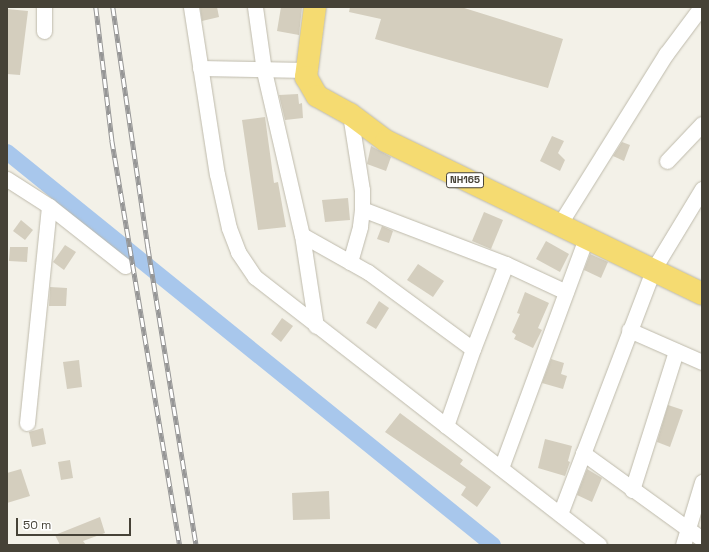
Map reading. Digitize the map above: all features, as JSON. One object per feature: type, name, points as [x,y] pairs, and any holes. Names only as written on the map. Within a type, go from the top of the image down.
[{"type":"highway","name":"NH165","points":[[314,7],[306,77],[317,96],[350,114],[386,141],[702,294]]},
{"type":"street","points":[[44,7],[44,31]]},
{"type":"street","points":[[191,7],[217,174],[229,228],[238,252],[255,277],[599,545]]},
{"type":"street","points":[[255,7],[264,71],[302,235],[316,326]]},
{"type":"street","points":[[559,225],[666,54],[700,7]]},
{"type":"street","points":[[200,68],[264,71],[307,70]]},
{"type":"street","points":[[350,114],[362,190],[360,226],[350,262]]},
{"type":"street","points":[[667,161],[702,124]]},
{"type":"street","points":[[7,179],[49,206],[125,266]]},
{"type":"street","points":[[560,514],[653,270],[702,189]]},
{"type":"street","points":[[27,423],[49,206]]},
{"type":"street","points":[[362,209],[506,264],[566,292]]},
{"type":"street","points":[[302,235],[368,272],[472,348]]},
{"type":"street","points":[[501,468],[586,238]]},
{"type":"street","points":[[446,426],[472,348],[506,264]]},
{"type":"street","points":[[629,330],[702,362]]},
{"type":"street","points":[[632,490],[676,351]]},
{"type":"street","points":[[583,453],[632,490],[702,539]]},
{"type":"street","points":[[683,545],[702,482]]},
{"type":"building","points":[[200,7],[217,7],[219,17],[202,21]]},
{"type":"building","points":[[281,7],[302,8],[299,35],[277,31]]},
{"type":"building","points":[[350,7],[461,7],[563,39],[548,88],[375,39],[381,19],[349,12]]},
{"type":"building","points":[[7,9],[28,11],[20,75],[7,74]]},
{"type":"building","points":[[298,94],[299,104],[302,103],[303,118],[285,120],[279,95]]},
{"type":"building","points":[[265,117],[274,183],[278,182],[286,227],[258,230],[242,120]]},
{"type":"building","points":[[552,136],[564,141],[558,153],[565,160],[560,171],[540,161]]},
{"type":"building","points":[[622,142],[630,145],[624,161],[613,156]]},
{"type":"building","points":[[371,146],[391,157],[386,171],[367,164]]},
{"type":"building","points":[[348,198],[350,220],[325,222],[322,200]]},
{"type":"building","points":[[484,212],[503,220],[491,249],[472,241]]},
{"type":"building","points":[[21,220],[33,230],[25,240],[13,231]]},
{"type":"building","points":[[382,226],[393,231],[389,243],[377,239]]},
{"type":"building","points":[[546,241],[569,254],[560,272],[536,259]]},
{"type":"building","points":[[65,245],[76,252],[64,270],[53,262]]},
{"type":"building","points":[[10,247],[28,247],[27,262],[9,261]]},
{"type":"building","points":[[590,254],[608,262],[601,278],[584,270]]},
{"type":"building","points":[[418,264],[444,281],[433,297],[407,280]]},
{"type":"building","points":[[50,287],[67,288],[66,306],[49,306]]},
{"type":"building","points":[[525,292],[549,303],[538,328],[542,330],[533,348],[514,339],[516,335],[512,332],[520,314],[517,313]]},
{"type":"building","points":[[379,301],[389,308],[376,329],[366,323]]},
{"type":"building","points":[[282,318],[293,326],[281,342],[271,334]]},
{"type":"building","points":[[551,359],[564,363],[561,374],[567,376],[563,389],[542,383]]},
{"type":"building","points":[[79,360],[82,387],[67,389],[63,362]]},
{"type":"building","points":[[668,405],[683,410],[670,447],[657,442]]},
{"type":"building","points":[[400,413],[463,460],[460,464],[491,487],[477,507],[461,495],[466,487],[385,432]]},
{"type":"building","points":[[43,428],[46,444],[32,447],[29,432]]},
{"type":"building","points":[[545,439],[572,446],[568,461],[570,462],[565,476],[538,468]]},
{"type":"building","points":[[70,460],[73,478],[61,480],[58,462]]},
{"type":"building","points":[[21,469],[30,496],[7,503],[7,473]]},
{"type":"building","points":[[587,469],[602,478],[592,502],[577,495]]},
{"type":"building","points":[[329,491],[330,519],[293,520],[292,493]]},
{"type":"building","points":[[100,517],[105,533],[83,541],[86,545],[60,545],[55,535]]},
{"type":"waterway","points":[[7,152],[493,545]]},
{"type":"railway","points":[[96,7],[112,140],[180,545]]},
{"type":"railway","points":[[113,7],[148,247],[196,545]]}]
